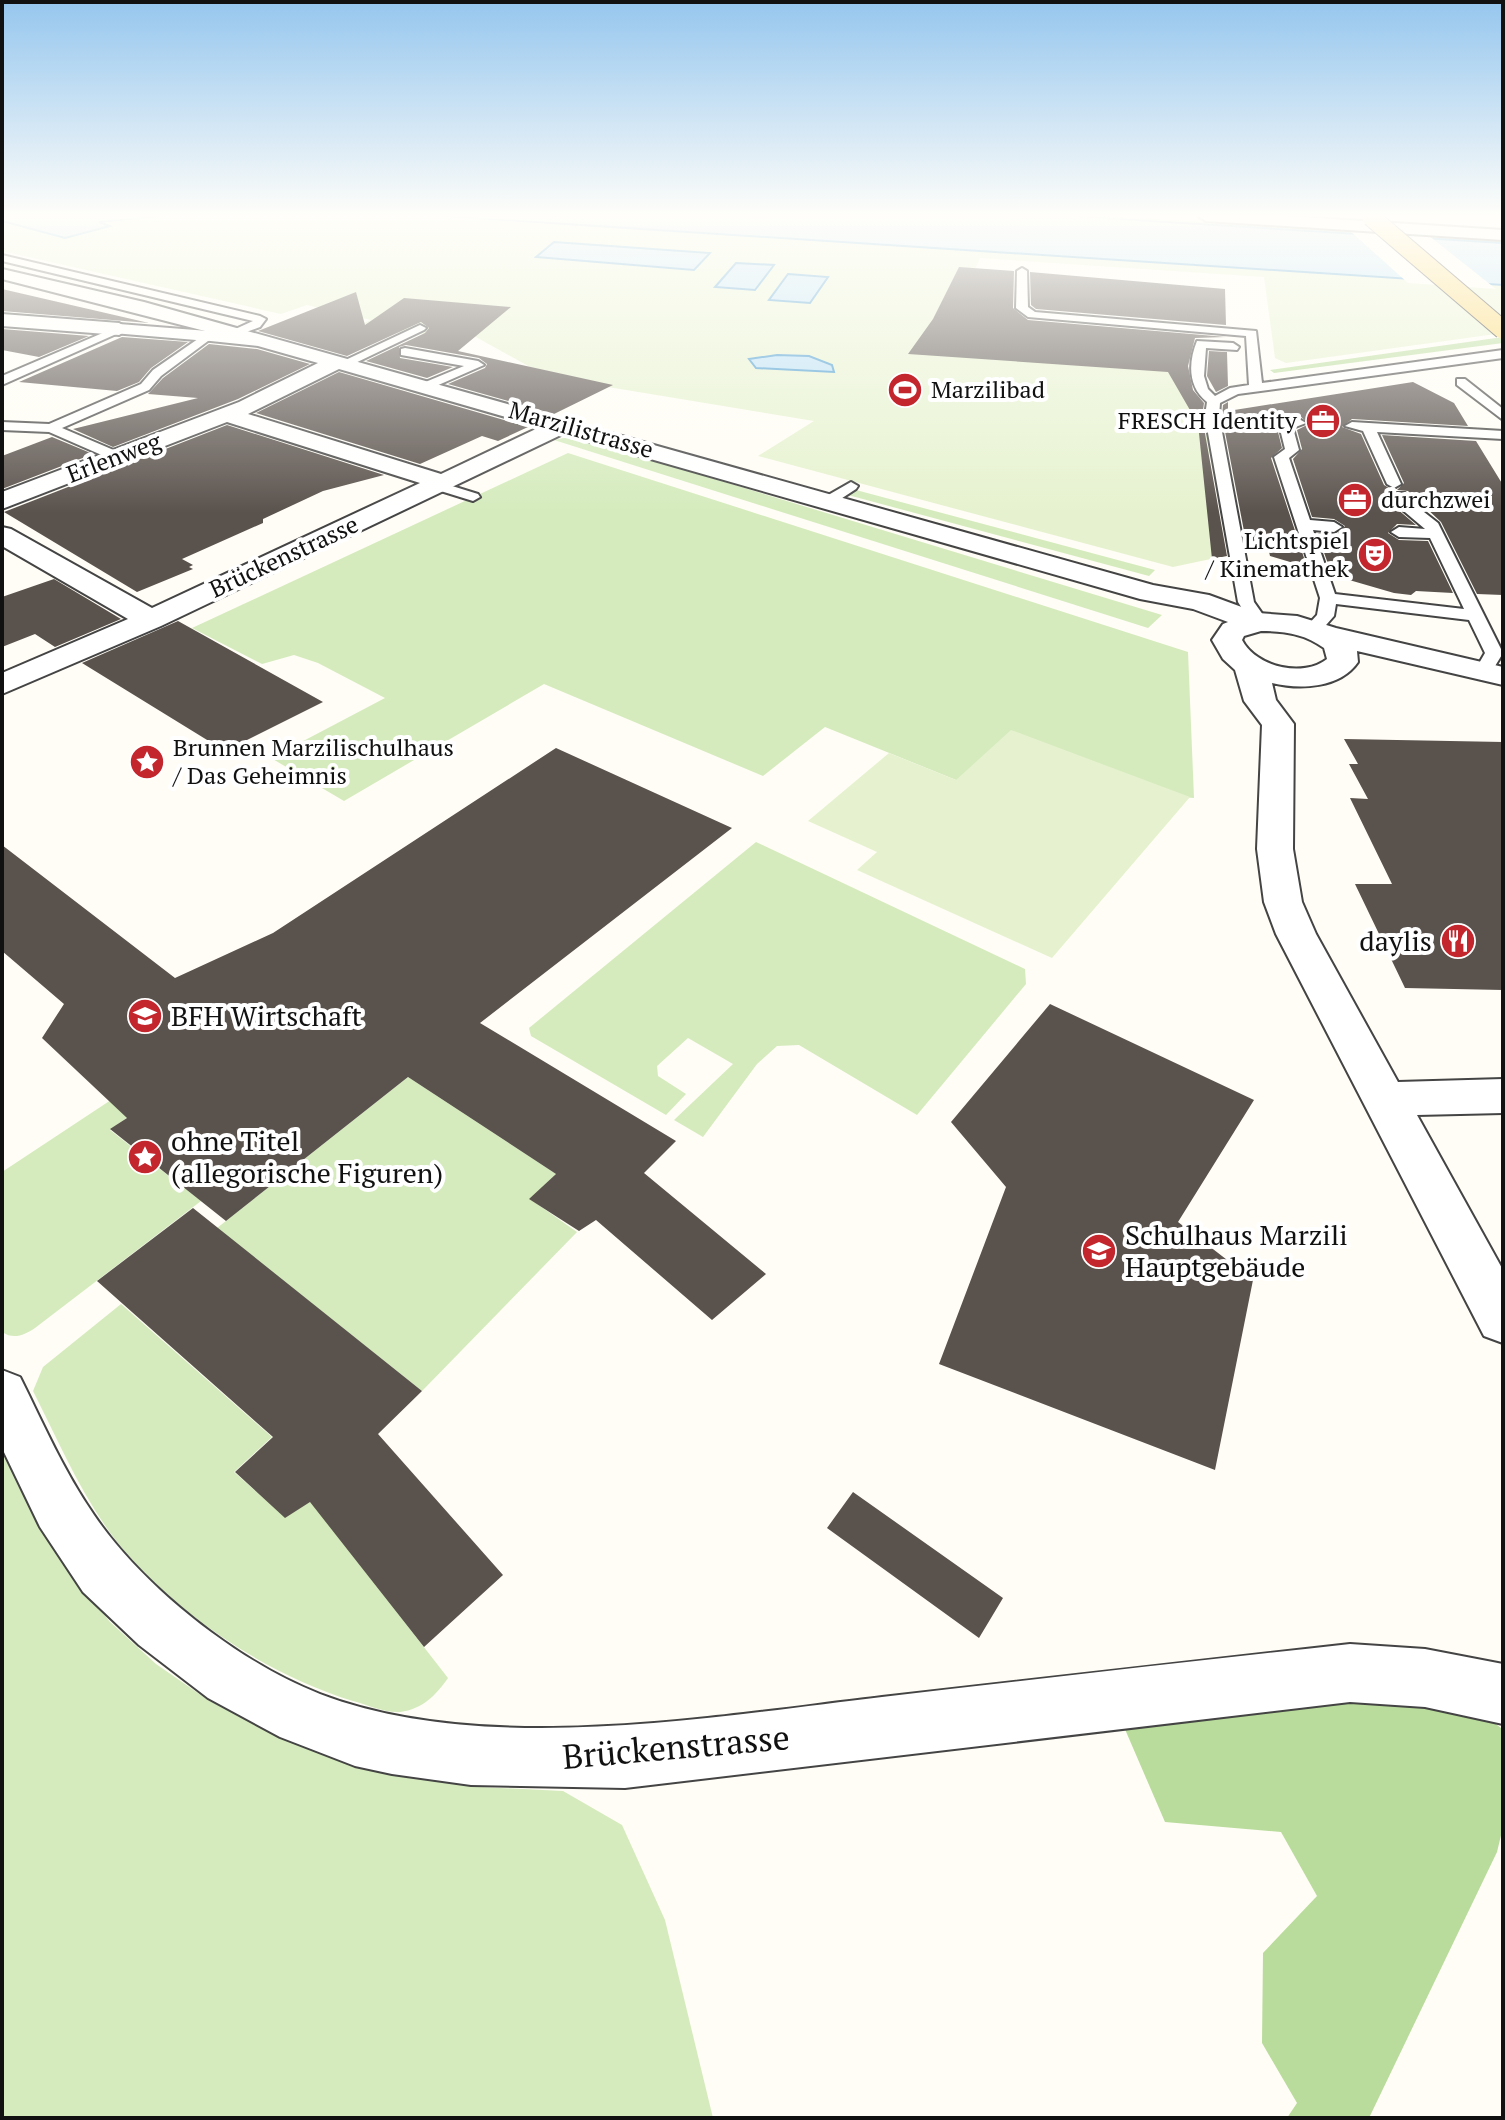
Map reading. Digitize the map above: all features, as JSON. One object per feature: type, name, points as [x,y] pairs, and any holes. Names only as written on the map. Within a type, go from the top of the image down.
[{"type":"main road","points":[[1485,315],[1503,330]]},
{"type":"street","points":[[169,315],[259,340]]},
{"type":"street","name":"Marzilistrasse","points":[[2,320],[85,330],[119,329],[259,340],[563,425],[839,493],[1150,593],[1186,597],[1445,665]]},
{"type":"street","name":"Erlenweg","points":[[2,501],[227,415],[340,363]]},
{"type":"street","points":[[227,415],[439,484]]},
{"type":"street","name":"Brückenstrasse","points":[[2,685],[151,620],[563,425]]},
{"type":"street","points":[[2,535],[151,620]]},
{"type":"street","name":"Marzilistrasse","points":[[1150,593],[1237,652],[1279,675],[1445,665]]},
{"type":"street","points":[[1244,614],[1233,630],[1237,652],[1255,678],[1260,701],[1278,724],[1275,849],[1283,902],[1296,934],[1503,1320]]},
{"type":"street","points":[[1278,724],[1344,656],[1335,642],[1320,632]]},
{"type":"street","points":[[1445,665],[1493,674]]},
{"type":"street","points":[[1384,1099],[1503,1096]]},
{"type":"street","name":"Brückenstrasse","points":[[2,1393],[62,1512],[103,1572],[161,1627],[215,1670],[270,1701],[322,1725],[379,1739],[445,1752],[625,1757],[1350,1673],[1425,1678],[1503,1694]]},
{"type":"lane","points":[[235,333],[256,325],[260,319],[243,315]]},
{"type":"lane","points":[[1039,315],[1252,333],[1256,388]]},
{"type":"lane","points":[[340,363],[420,328]]},
{"type":"lane","points":[[2,381],[119,329]]},
{"type":"lane","name":"Marzilistrasse","points":[[53,343],[85,330]]},
{"type":"lane","points":[[51,428],[145,387],[157,373],[208,336]]},
{"type":"lane","points":[[1214,401],[1207,397],[1195,376],[1201,344],[1253,348]]},
{"type":"lane","points":[[405,352],[478,365],[427,386]]},
{"type":"lane","points":[[1214,401],[1235,391],[1503,354]]},
{"type":"lane","points":[[1461,382],[1503,416]]},
{"type":"lane","points":[[1214,401],[1212,416],[1244,614]]},
{"type":"lane","points":[[1299,423],[1286,425],[1292,450],[1281,457],[1328,598],[1320,632]]},
{"type":"lane","points":[[2,426],[51,428],[118,457]]},
{"type":"lane","points":[[1352,426],[1503,435]]},
{"type":"lane","points":[[1368,427],[1404,504],[1430,523],[1436,534],[1494,653],[1493,674]]},
{"type":"lane","points":[[439,484],[473,497]]},
{"type":"lane","points":[[1303,524],[1334,527]]},
{"type":"lane","points":[[1399,532],[1436,534]]},
{"type":"lane","points":[[1328,598],[1476,616]]},
{"type":"green space","points":[[349,315],[955,315],[953,320],[1134,330],[1181,384],[1206,425],[1220,557],[1173,567],[758,456],[814,421],[608,387],[530,367],[476,337],[347,330],[371,320]]},
{"type":"green space","points":[[1269,315],[1503,315],[1503,333],[1286,363],[1275,358]]},
{"type":"green space","points":[[1503,337],[1503,343],[1274,373],[1270,370]]},
{"type":"green space","points":[[573,436],[1162,615],[1148,628],[554,440]]},
{"type":"green space","points":[[568,453],[1188,652],[1194,798],[956,780],[825,727],[763,776],[544,684],[344,801],[271,758],[385,698],[318,663],[294,655],[262,664],[192,628]]},
{"type":"green space","points":[[856,490],[1155,570],[1149,576],[848,495]]},
{"type":"green space","points":[[1011,730],[1190,797],[1052,958],[857,870],[877,852],[808,821],[889,753],[956,780]]},
{"type":"green space","points":[[756,842],[1025,969],[1026,984],[917,1115],[799,1045],[777,1046],[757,1064],[703,1137],[674,1120],[733,1064],[688,1038],[657,1066],[658,1076],[686,1094],[666,1115],[531,1036],[529,1028]]},
{"type":"green space","points":[[408,1077],[556,1174],[530,1199],[577,1232],[422,1391],[217,1228]]},
{"type":"green space","points":[[117,1096],[136,1111],[110,1130],[201,1201],[35,1328],[19,1336],[6,1334],[2,1332],[2,1172]]},
{"type":"green space","points":[[121,1304],[272,1437],[234,1472],[285,1517],[310,1501],[448,1678],[428,1700],[416,1708],[400,1712],[382,1710],[290,1676],[202,1623],[150,1578],[112,1536],[75,1476],[33,1391],[43,1367]]},
{"type":"green space","points":[[2,1443],[72,1575],[110,1622],[156,1664],[208,1700],[268,1732],[335,1757],[409,1776],[481,1787],[563,1791],[622,1825],[665,1920],[713,2118],[2,2118]]},
{"type":"green space","points":[[1375,1700],[1458,1708],[1488,1719],[1501,1728],[1503,1827],[1497,1852],[1369,2118],[1287,2118],[1297,2103],[1262,2043],[1263,1953],[1317,1896],[1281,1832],[1165,1822],[1124,1727]]},
{"type":"water","points":[[777,355],[809,356],[832,365],[834,372],[756,368],[749,359]]},
{"type":"building","points":[[50,315],[114,315],[149,323]]},
{"type":"building","points":[[298,315],[362,315],[365,325],[380,315],[501,315],[458,351],[613,385],[554,414],[448,384],[485,368],[487,364],[479,358],[406,345],[399,347],[400,358],[453,367],[427,378],[366,361],[425,333],[429,328],[421,322],[347,356],[258,331]]},
{"type":"building","points":[[935,315],[1022,315],[1028,320],[1226,337],[1195,338],[1188,366],[1193,390],[1204,403],[1202,417],[1227,556],[1212,559],[1198,424],[1168,372],[908,354]]},
{"type":"building","points":[[1106,315],[1226,315],[1226,325]]},
{"type":"building","points":[[2,329],[89,336],[39,357],[2,350]]},
{"type":"building","points":[[122,337],[188,342],[151,368],[139,382],[117,391],[19,382]]},
{"type":"building","points":[[209,344],[257,349],[310,364],[238,399],[113,447],[73,429],[198,398],[148,394],[163,378]]},
{"type":"building","points":[[1209,351],[1227,352],[1228,386],[1216,392],[1207,376]]},
{"type":"building","points":[[339,372],[528,427],[498,441],[482,436],[420,464],[256,413]]},
{"type":"building","points":[[1413,382],[1454,403],[1468,426],[1352,419],[1342,427],[1361,434],[1384,485],[1394,491],[1390,497],[1396,508],[1416,525],[1397,524],[1388,533],[1399,540],[1428,541],[1453,593],[1394,593],[1332,575],[1317,533],[1336,535],[1345,526],[1334,519],[1312,517],[1293,459],[1302,449],[1297,430],[1309,424],[1300,416],[1276,424],[1282,448],[1271,458],[1307,567],[1270,556],[1268,547],[1248,552],[1222,416],[1223,405],[1228,402],[1228,411]]},
{"type":"building","points":[[227,425],[384,475],[323,491],[263,519],[263,523],[182,559],[193,565],[189,567],[193,569],[137,592],[4,512]]},
{"type":"building","points":[[1382,435],[1476,441],[1503,485],[1503,595],[1477,594],[1441,522],[1408,491],[1397,490],[1404,483]]},
{"type":"building","points":[[52,437],[93,454],[2,489],[2,456]]},
{"type":"building","points":[[54,579],[121,619],[55,647],[35,634],[2,647],[2,597]]},
{"type":"building","points":[[178,621],[323,702],[225,751],[82,663]]},
{"type":"building","points":[[1344,739],[1503,742],[1503,990],[1405,988],[1355,884],[1392,884],[1350,798],[1368,799],[1349,764],[1358,764]]},
{"type":"building","points":[[556,748],[732,828],[480,1023],[676,1141],[644,1173],[766,1274],[712,1320],[596,1220],[579,1231],[529,1199],[556,1174],[408,1077],[226,1221],[110,1129],[127,1118],[42,1038],[64,1004],[2,951],[2,845],[175,978],[273,933]]},
{"type":"building","name":"Schulhaus Marzili Hauptgebäude","points":[[1050,1004],[1254,1100],[1178,1222],[1253,1280],[1215,1470],[939,1364],[1006,1187],[951,1122]]},
{"type":"building","points":[[193,1208],[422,1391],[378,1434],[503,1575],[424,1647],[310,1502],[285,1518],[235,1472],[273,1437],[97,1281]]},
{"type":"building","points":[[853,1492],[1003,1598],[979,1638],[827,1528]]},
{"type":"place","name":"Marzilibad","points":[[905,390]]},
{"type":"place","name":"FRESCH Identity","points":[[1323,421]]},
{"type":"place","name":"durchzwei","points":[[1355,500]]},
{"type":"place","name":"Lichtspiel / Kinemathek","points":[[1375,555]]},
{"type":"place","name":"Brunnen Marzilischulhaus / Das Geheimnis","points":[[147,762]]},
{"type":"place","name":"daylis","points":[[1458,941]]},
{"type":"place","name":"BFH Wirtschaft","points":[[145,1016]]},
{"type":"place","name":"ohne Titel (allegorische Figuren)","points":[[145,1157]]},
{"type":"place","name":"Schulhaus Marzili Hauptgebäude","points":[[1099,1251]]}]
